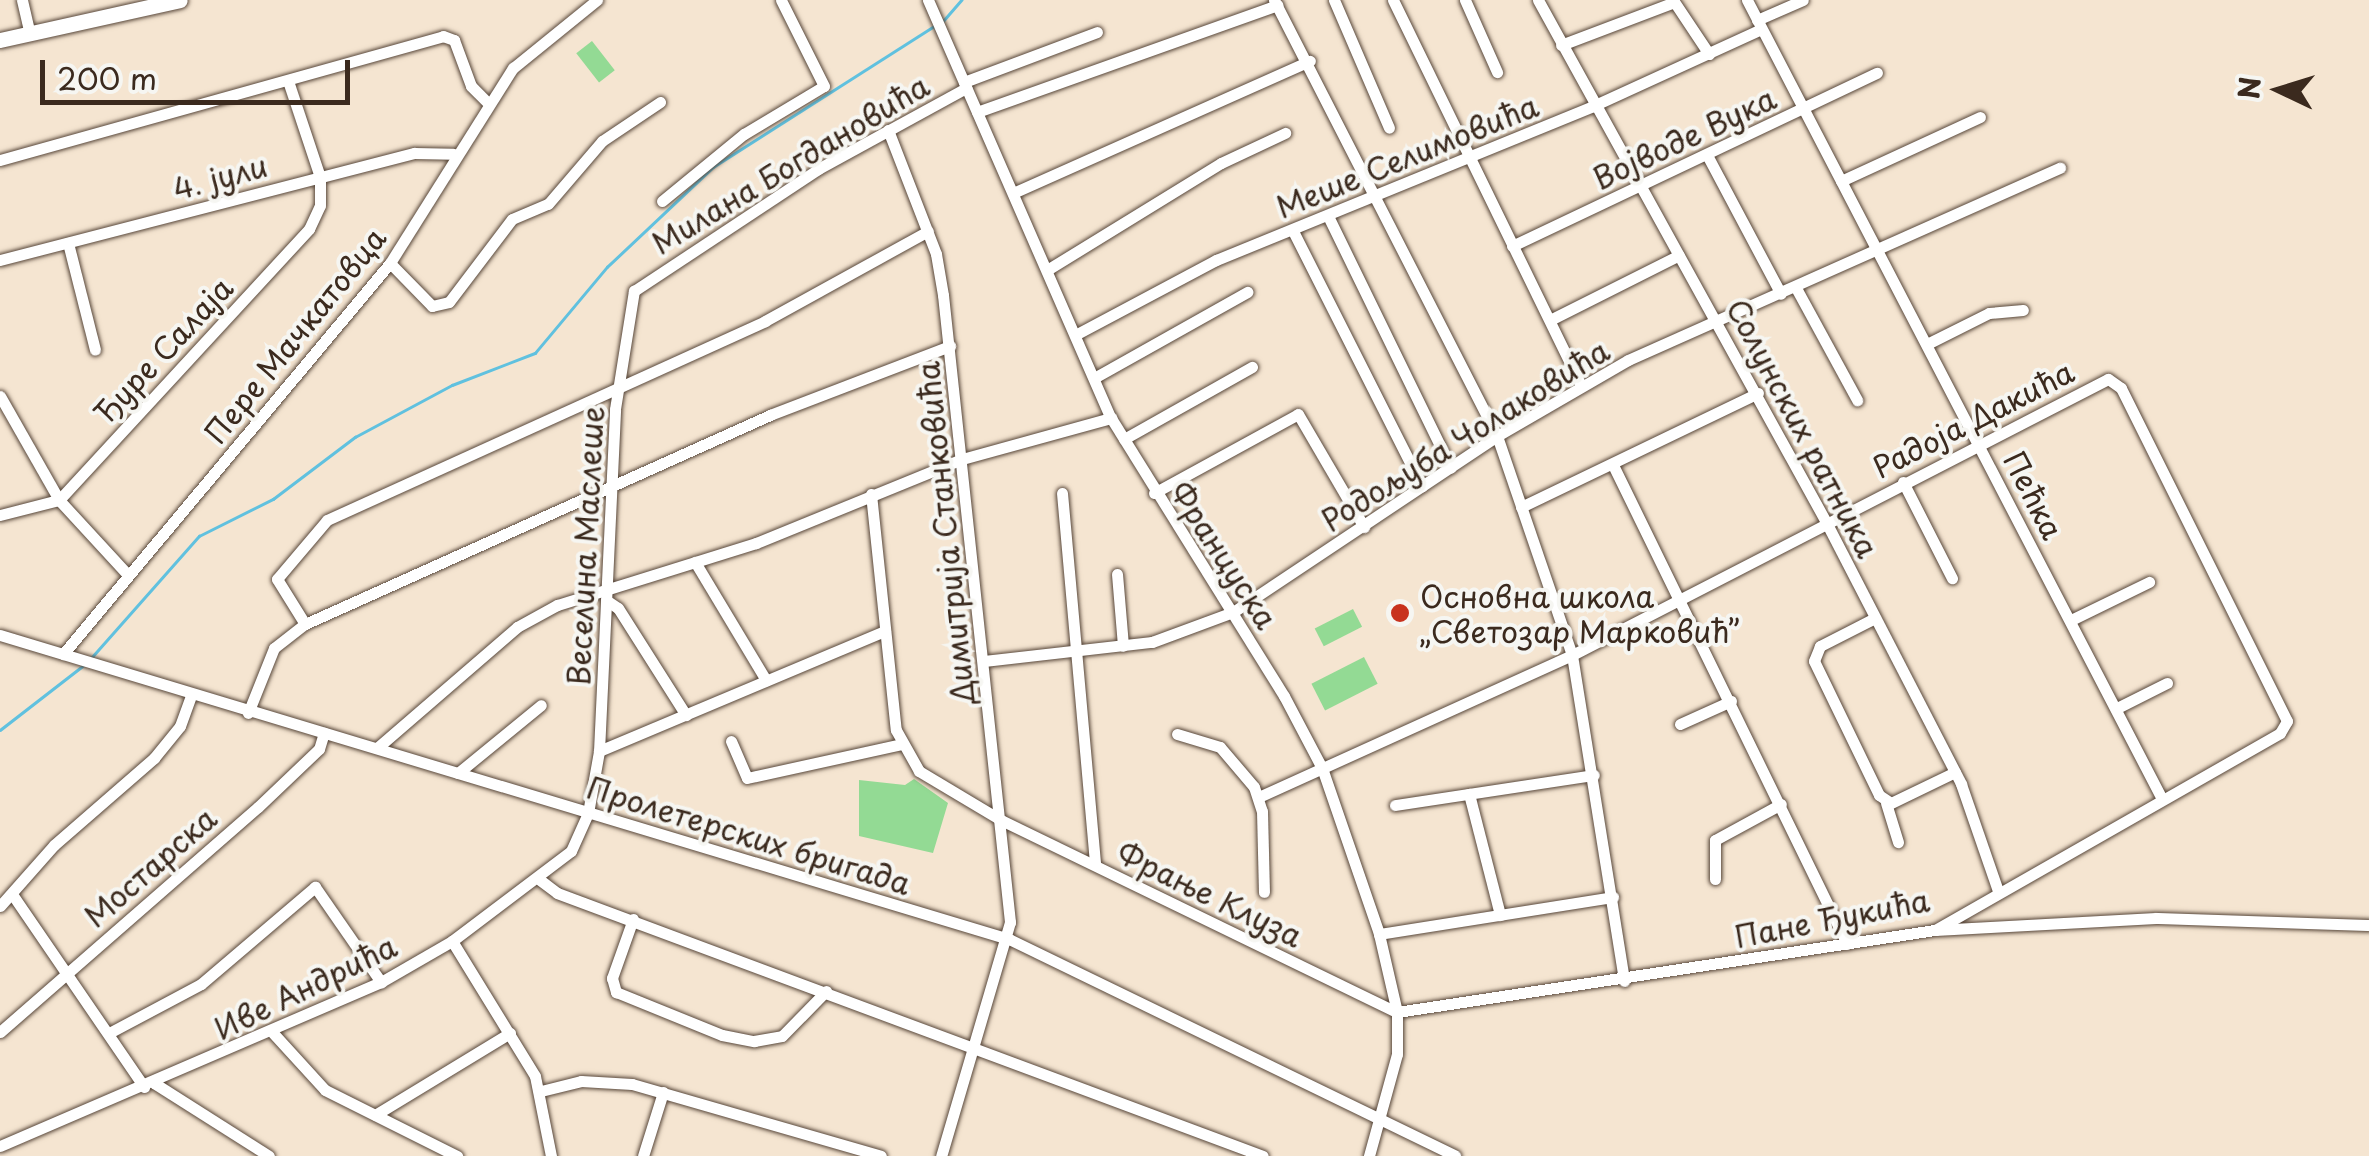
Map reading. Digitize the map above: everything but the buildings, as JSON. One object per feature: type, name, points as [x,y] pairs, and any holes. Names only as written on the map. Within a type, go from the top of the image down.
[{"type":"main road","points":[[0,40],[180,0]]},
{"type":"street","points":[[22,0],[30,34]]},
{"type":"street","name":"Пере Мачкатовца","points":[[67,655],[128,575],[390,262],[486,102],[533,47],[596,0]]},
{"type":"street","points":[[662,202],[744,134],[824,86],[781,0]]},
{"type":"street","name":"Француска","points":[[928,0],[1111,418],[1154,493],[1234,612],[1322,768],[1379,934],[1397,1012],[1397,1054],[1369,1156]]},
{"type":"street","points":[[1334,0],[1388,128]]},
{"type":"street","points":[[1393,0],[1581,386]]},
{"type":"street","points":[[1465,0],[1498,72]]},
{"type":"street","name":"Солунских ратника","points":[[1538,0],[1593,106],[1719,319],[1826,522],[1954,772],[1998,891]]},
{"type":"street","name":"Пећка","points":[[1747,0],[2162,798]]},
{"type":"street","name":"Меше Селимовића","points":[[1075,335],[1190,272],[1593,106],[1708,54],[1803,0]]},
{"type":"street","points":[[1561,45],[1673,1],[1708,54]]},
{"type":"street","points":[[977,112],[1276,3],[1378,193],[1497,436],[1572,656],[1624,982]]},
{"type":"street","name":"Милана Богдановића","points":[[639,284],[965,85],[1097,32]]},
{"type":"street","points":[[0,160],[447,35],[486,102]]},
{"type":"street","points":[[1013,194],[1310,62]]},
{"type":"street","name":"Војводе Вука","points":[[1512,246],[1877,73]]},
{"type":"street","points":[[288,80],[320,177]]},
{"type":"street","points":[[390,262],[432,306],[449,302],[512,218],[548,204],[602,141],[660,102]]},
{"type":"street","points":[[1841,182],[1980,117]]},
{"type":"street","name":"Димитрија Станковића","points":[[888,130],[928,231],[950,346],[1002,820],[1009,939],[942,1156]]},
{"type":"street","points":[[1047,270],[1221,163],[1285,133]]},
{"type":"street","name":"4. јули","points":[[0,260],[429,150],[453,154]]},
{"type":"street","points":[[1707,155],[1780,294]]},
{"type":"street","name":"Родољуба Чолаковића","points":[[984,662],[1175,636],[1234,612],[1497,436],[1581,386],[1719,319],[2060,168]]},
{"type":"street","name":"Ђуре Салаја","points":[[59,500],[309,228],[320,205],[320,177]]},
{"type":"street","points":[[1328,216],[1451,468]]},
{"type":"street","points":[[305,624],[277,579],[327,520],[766,321],[928,231]]},
{"type":"street","points":[[1293,231],[1422,486]]},
{"type":"street","points":[[68,243],[95,350]]},
{"type":"street","points":[[1550,320],[1679,255]]},
{"type":"street","name":"Веселина Маслеше","points":[[588,813],[599,751],[618,387],[630,298],[639,284]]},
{"type":"street","points":[[1796,288],[1856,400]]},
{"type":"street","points":[[1094,378],[1247,292]]},
{"type":"street","points":[[1927,344],[1989,313],[2023,310]]},
{"type":"street","points":[[248,712],[274,648],[305,624],[770,415],[950,346]]},
{"type":"street","points":[[1124,439],[1252,366]]},
{"type":"street","name":"Радоја Дакића","points":[[1259,796],[1572,656],[1978,441],[2108,379],[2121,388],[2286,725]]},
{"type":"street","points":[[1521,507],[1758,393]]},
{"type":"street","points":[[0,396],[4,418],[59,500],[128,575]]},
{"type":"street","points":[[1154,493],[1298,414],[1364,526]]},
{"type":"street","points":[[377,748],[517,626],[607,586],[695,562],[962,460],[1111,418]]},
{"type":"street","points":[[1613,465],[1682,598],[1847,944]]},
{"type":"street","points":[[1903,482],[1952,578]]},
{"type":"street","points":[[1062,492],[1095,865]]},
{"type":"street","points":[[731,741],[746,778],[901,744],[870,494]]},
{"type":"street","points":[[0,515],[59,500]]},
{"type":"street","points":[[695,562],[766,680]]},
{"type":"street","points":[[1117,574],[1123,646]]},
{"type":"street","points":[[2071,620],[2148,582]]},
{"type":"street","points":[[606,600],[686,715]]},
{"type":"street","points":[[1875,618],[1820,646],[1814,661],[1886,802],[1898,842]]},
{"type":"street","points":[[599,751],[885,630]]},
{"type":"street","name":"Пролетерских бригада","points":[[0,635],[1009,939],[1455,1156]]},
{"type":"street","points":[[2117,708],[2167,683]]},
{"type":"street","points":[[0,906],[54,845],[154,758],[180,726],[191,695]]},
{"type":"street","points":[[1680,724],[1731,701]]},
{"type":"street","points":[[458,773],[541,705]]},
{"type":"street","name":"Пане Ђукића","points":[[1397,1012],[1624,982],[1935,930],[2286,725]]},
{"type":"street","name":"Мостарска","points":[[0,1032],[258,807],[319,748],[324,733]]},
{"type":"street","points":[[1178,734],[1220,748],[1259,796],[1264,892]]},
{"type":"street","name":"Фрање Клуза","points":[[901,744],[928,780],[1002,820],[1397,1012]]},
{"type":"street","points":[[1886,802],[1954,772]]},
{"type":"street","points":[[1395,805],[1594,775]]},
{"type":"street","points":[[1469,794],[1500,915]]},
{"type":"street","points":[[1715,879],[1715,840],[1781,804]]},
{"type":"street","name":"Иве Андрића","points":[[0,1146],[273,1034],[382,982],[452,941],[540,880],[577,844],[588,813]]},
{"type":"street","points":[[540,880],[557,893],[1263,1156]]},
{"type":"street","points":[[110,1032],[201,984],[315,888],[382,982]]},
{"type":"street","points":[[12,894],[149,1085],[269,1156]]},
{"type":"street","points":[[1379,934],[1613,897]]},
{"type":"street","points":[[1960,914],[1961,932]]},
{"type":"street","points":[[1935,930],[1961,932],[2156,918],[2369,924]]},
{"type":"street","points":[[632,919],[612,978],[616,992],[722,1036],[754,1041],[782,1036],[826,992]]},
{"type":"street","points":[[452,941],[510,1033],[540,1091],[550,1156]]},
{"type":"street","points":[[375,1115],[510,1033]]},
{"type":"street","points":[[273,1034],[326,1090],[457,1156]]},
{"type":"street","points":[[540,1091],[598,1080],[663,1092],[829,1151],[881,1156]]},
{"type":"street","points":[[643,1156],[663,1092]]},
{"type":"green space","points":[[592,41],[615,70],[599,82],[576,53]]},
{"type":"green space","points":[[1353,609],[1362,627],[1324,646],[1315,629]]},
{"type":"green space","points":[[1364,657],[1378,684],[1325,711],[1311,684]]},
{"type":"green space","points":[[914,779],[948,803],[933,853],[859,836],[859,780],[905,785]]},
{"type":"waterway","points":[[943,21],[961,0]]},
{"type":"waterway","points":[[91,658],[199,536],[273,499],[355,437],[452,385],[535,353],[607,267],[713,167],[936,25]]},
{"type":"waterway","points":[[0,730],[85,664]]},
{"type":"place","name":"Основна школа „Светозар Марковић”","points":[[1400,613]]}]
